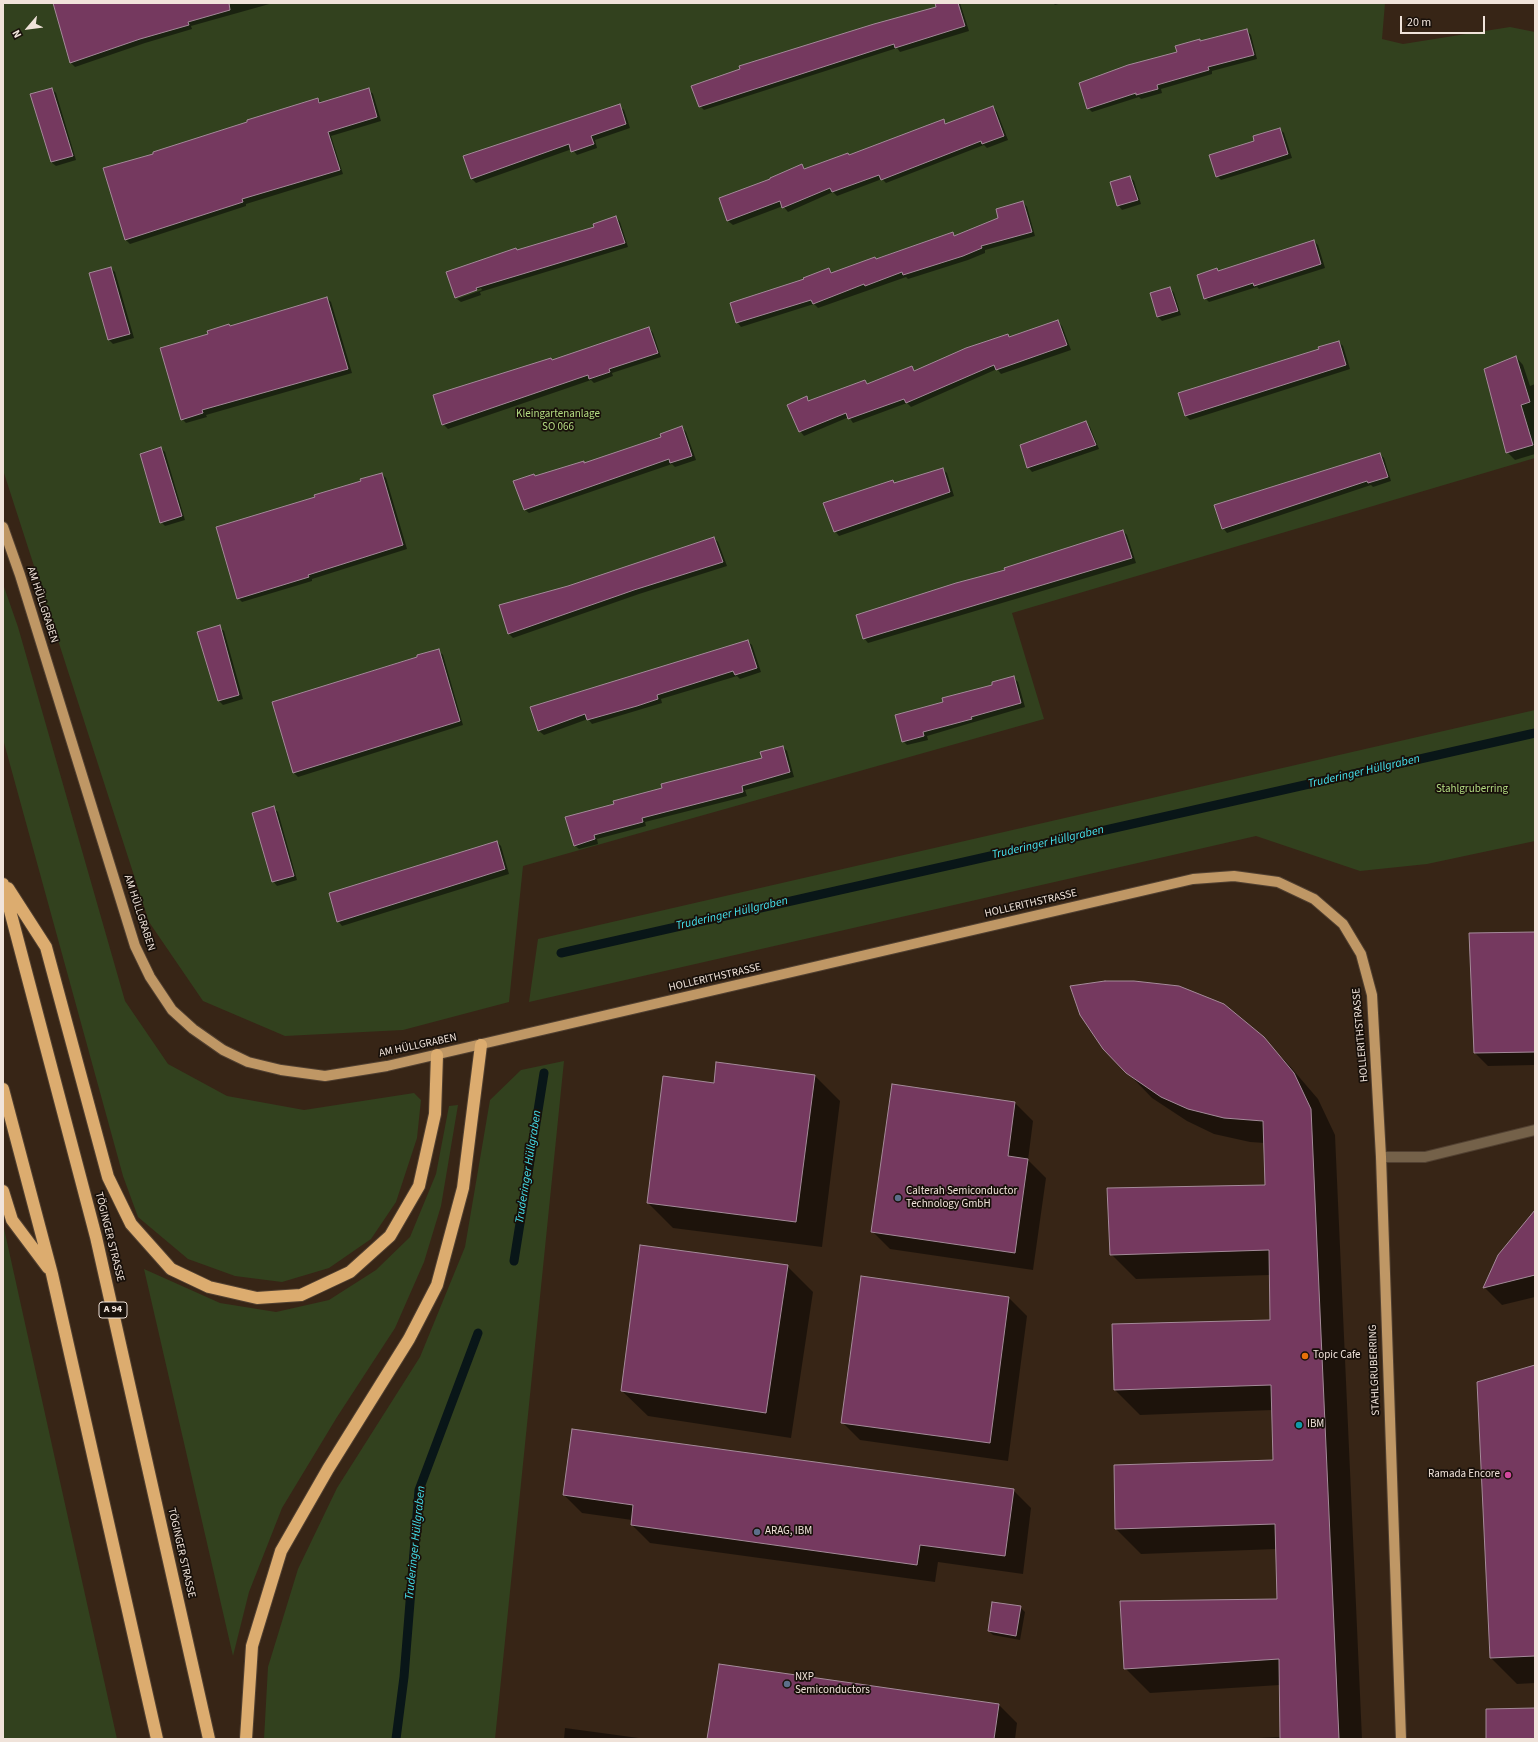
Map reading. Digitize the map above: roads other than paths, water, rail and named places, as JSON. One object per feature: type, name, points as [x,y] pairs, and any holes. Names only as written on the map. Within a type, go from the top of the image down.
[{"type":"highway","points":[[3,880],[46,947],[108,1177],[131,1224],[171,1269],[209,1287],[256,1298],[301,1295],[350,1272],[390,1236],[419,1186],[435,1114],[437,1055]]},
{"type":"highway","name":"TÖGINGER STRASSE","points":[[3,884],[96,1237],[209,1739]]},
{"type":"highway","points":[[246,1739],[252,1646],[281,1551],[328,1469],[409,1339],[437,1285],[463,1188],[481,1045]]},
{"type":"highway","points":[[3,1089],[52,1274],[157,1739]]},
{"type":"highway","points":[[3,1191],[12,1220],[52,1274]]},
{"type":"main road","name":"AM HÜLLGRABEN","points":[[3,527],[22,582],[135,946],[150,977],[172,1010],[193,1029],[223,1050],[248,1062],[281,1070],[325,1076],[387,1066],[481,1045]]},
{"type":"main road","name":"HOLLERITHSTRASSE","points":[[481,1045],[1193,879],[1241,877],[1278,882],[1314,899],[1343,924],[1361,954],[1372,995],[1381,1157]]},
{"type":"main road","name":"STAHLGRUBERRING","points":[[1381,1157],[1401,1739]]},
{"type":"street","points":[[1381,1157],[1425,1157],[1535,1130]]},
{"type":"waterway","name":"Truderinger Hüllgraben","points":[[561,953],[1535,733]]},
{"type":"waterway","name":"Truderinger Hüllgraben","points":[[514,1261],[544,1073]]},
{"type":"waterway","name":"Truderinger Hüllgraben","points":[[396,1739],[404,1677],[419,1490],[478,1333]]},
{"type":"place","name":"Calterah Semiconductor Technology GmbH","points":[[898,1198]]},
{"type":"place","name":"Topic Cafe","points":[[1305,1356]]},
{"type":"place","name":"IBM","points":[[1299,1425]]},
{"type":"place","name":"Ramada Encore","points":[[1508,1475]]},
{"type":"place","name":"ARAG, IBM","points":[[757,1532]]},
{"type":"place","name":"NXP Semiconductors","points":[[787,1684]]},
{"type":"park label","name":"Kleingartenanlage SO 066","points":[[558,421]]},
{"type":"park label","name":"Stahlgruberring","points":[[1472,790]]}]
